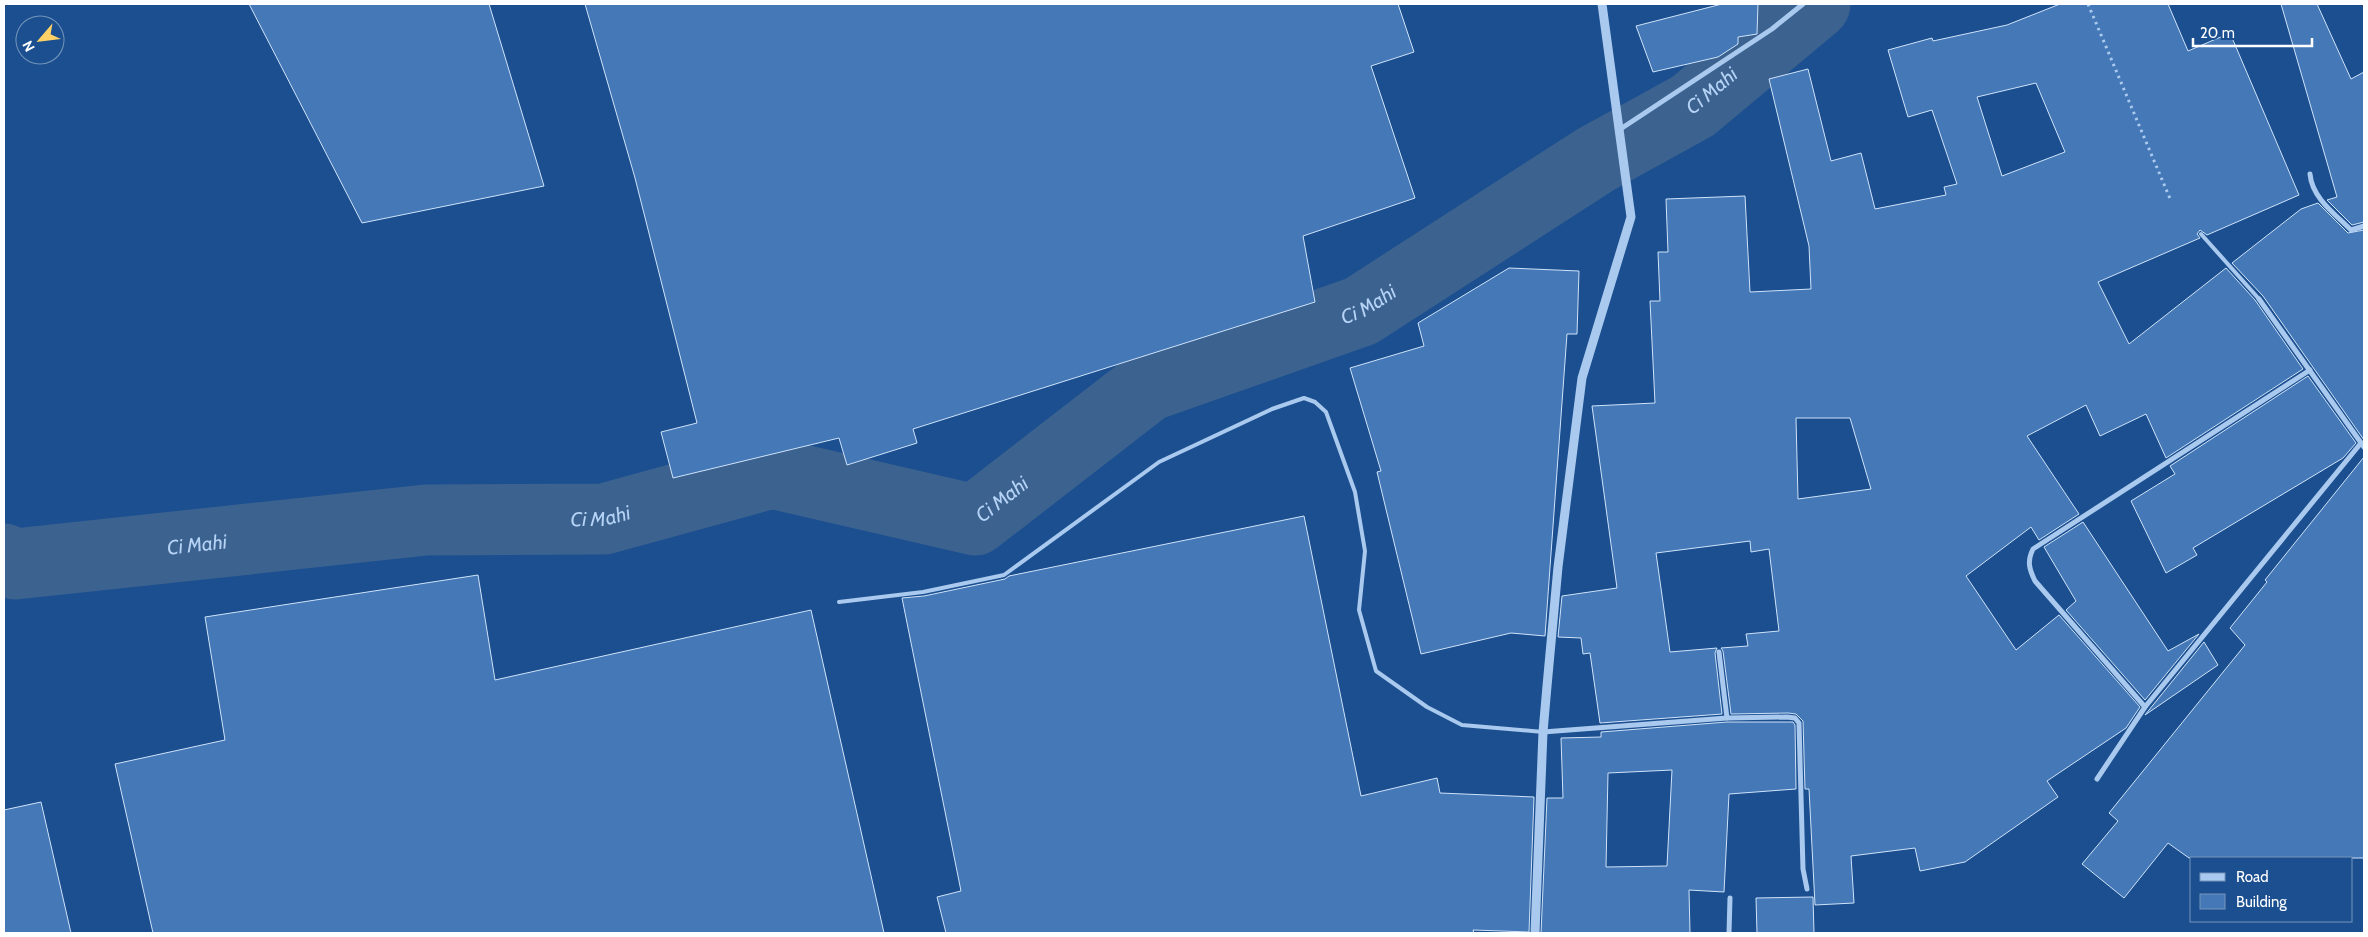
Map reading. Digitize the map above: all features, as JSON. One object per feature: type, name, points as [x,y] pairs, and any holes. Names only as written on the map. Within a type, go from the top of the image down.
[{"type":"street","points":[[1535,933],[1543,732],[1558,567],[1582,378],[1631,217],[1602,4]]},
{"type":"street","points":[[1620,135],[1772,29],[1803,4]]},
{"type":"street","points":[[2310,174],[2311,185],[2318,196],[2351,230],[2364,226]]},
{"type":"street","points":[[2097,779],[2145,707],[2363,445],[2259,299]]},
{"type":"street","points":[[2145,707],[2034,581],[2028,564],[2033,549],[2310,370]]},
{"type":"street","points":[[1719,652],[1727,718]]},
{"type":"street","points":[[1543,732],[1727,718],[1794,718],[1799,723],[1803,869],[1807,889]]},
{"type":"street","points":[[1729,933],[1730,898]]},
{"type":"lane","points":[[2201,234],[2259,299]]},
{"type":"lane","points":[[839,602],[923,592],[1004,575],[1159,462],[1272,409],[1304,398],[1315,402],[1326,412],[1355,492],[1365,551],[1359,610],[1376,670],[1427,707],[1462,725],[1543,732]]},
{"type":"path","points":[[2088,4],[2171,201]]},
{"type":"building","points":[[249,4],[489,4],[544,186],[362,223]]},
{"type":"building","points":[[585,4],[1398,4],[1414,52],[1371,66],[1415,198],[1303,236],[1315,302],[913,429],[917,443],[847,465],[839,438],[673,478],[661,432],[697,423],[635,178]]},
{"type":"building","points":[[1722,4],[1758,4],[1757,34],[1738,37],[1738,44],[1718,57],[1653,72],[1636,26]]},
{"type":"building","points":[[2060,4],[2168,4],[2188,51],[2230,33],[2299,195],[2207,235],[2200,230],[2197,234],[2200,238],[2098,282],[2129,344],[2226,268],[2255,300],[2303,369],[2166,458],[2146,414],[2100,436],[2086,405],[2027,436],[2079,514],[2039,540],[2031,527],[1966,576],[2016,650],[2059,615],[2140,707],[2126,728],[2047,781],[2058,797],[1965,862],[1920,871],[1915,848],[1851,856],[1854,903],[1815,905],[1809,789],[1805,789],[1803,721],[1796,714],[1788,713],[1731,714],[1723,651],[1721,648],[1748,646],[1746,634],[1779,631],[1769,549],[1751,552],[1750,541],[1656,553],[1670,652],[1717,648],[1715,653],[1722,714],[1600,723],[1590,653],[1583,654],[1581,638],[1558,637],[1562,596],[1617,588],[1592,406],[1655,403],[1650,301],[1660,301],[1658,252],[1668,252],[1666,199],[1745,196],[1750,292],[1811,289],[1809,246],[1769,79],[1808,69],[1831,161],[1861,153],[1875,209],[1946,195],[1944,187],[1957,184],[1932,110],[1908,117],[1888,50],[1932,38],[1933,41],[2007,25]],"holes":[[[2036,83],[2065,152],[2002,176],[1977,97]],[[1796,418],[1850,418],[1871,489],[1798,499]]]},
{"type":"building","points":[[2281,4],[2317,4],[2351,79],[2364,72],[2364,222],[2352,225],[2327,200],[2337,197]]},
{"type":"building","points":[[2318,203],[2348,233],[2364,230],[2364,440],[2263,296],[2232,263],[2301,209]]},
{"type":"building","points":[[1509,268],[1579,271],[1577,334],[1567,334],[1545,636],[1511,633],[1421,654],[1377,472],[1381,471],[1350,368],[1424,346],[1418,323]]},
{"type":"building","points":[[2308,376],[2356,443],[2343,458],[2193,548],[2197,555],[2166,573],[2131,501],[2175,474],[2170,466]]},
{"type":"building","points":[[2364,457],[2364,858],[2189,858],[2168,843],[2124,898],[2082,864],[2118,821],[2109,813],[2245,645],[2230,628],[2267,582],[2265,580]]},
{"type":"building","points":[[1304,516],[1361,796],[1437,778],[1440,793],[1534,797],[1529,932],[1473,930],[1474,933],[946,933],[937,897],[961,891],[902,598],[924,596],[1005,579],[1009,576]]},
{"type":"building","points":[[2083,522],[2168,651],[2199,634],[2145,700],[2066,610],[2076,601],[2044,547]]},
{"type":"building","points":[[478,575],[495,680],[811,610],[884,933],[153,933],[115,764],[225,740],[205,617]]},
{"type":"building","points":[[2204,642],[2218,665],[2145,715],[2149,710]]},
{"type":"building","points":[[1727,722],[1793,722],[1795,725],[1796,789],[1729,794],[1724,892],[1689,890],[1690,933],[1541,933],[1547,798],[1563,798],[1561,738],[1601,737],[1601,732]],"holes":[[[1672,770],[1667,866],[1606,867],[1608,773]]]},
{"type":"building","points":[[41,802],[71,933],[4,933],[4,810]]},
{"type":"building","points":[[1813,897],[1814,933],[1757,933],[1756,898]]},
{"type":"waterway","name":"Ci Mahi","points":[[4,559],[15,564],[426,520],[604,519],[772,473],[975,520],[1148,386],[1361,311],[1595,160],[1693,106],[1815,4]]}]
